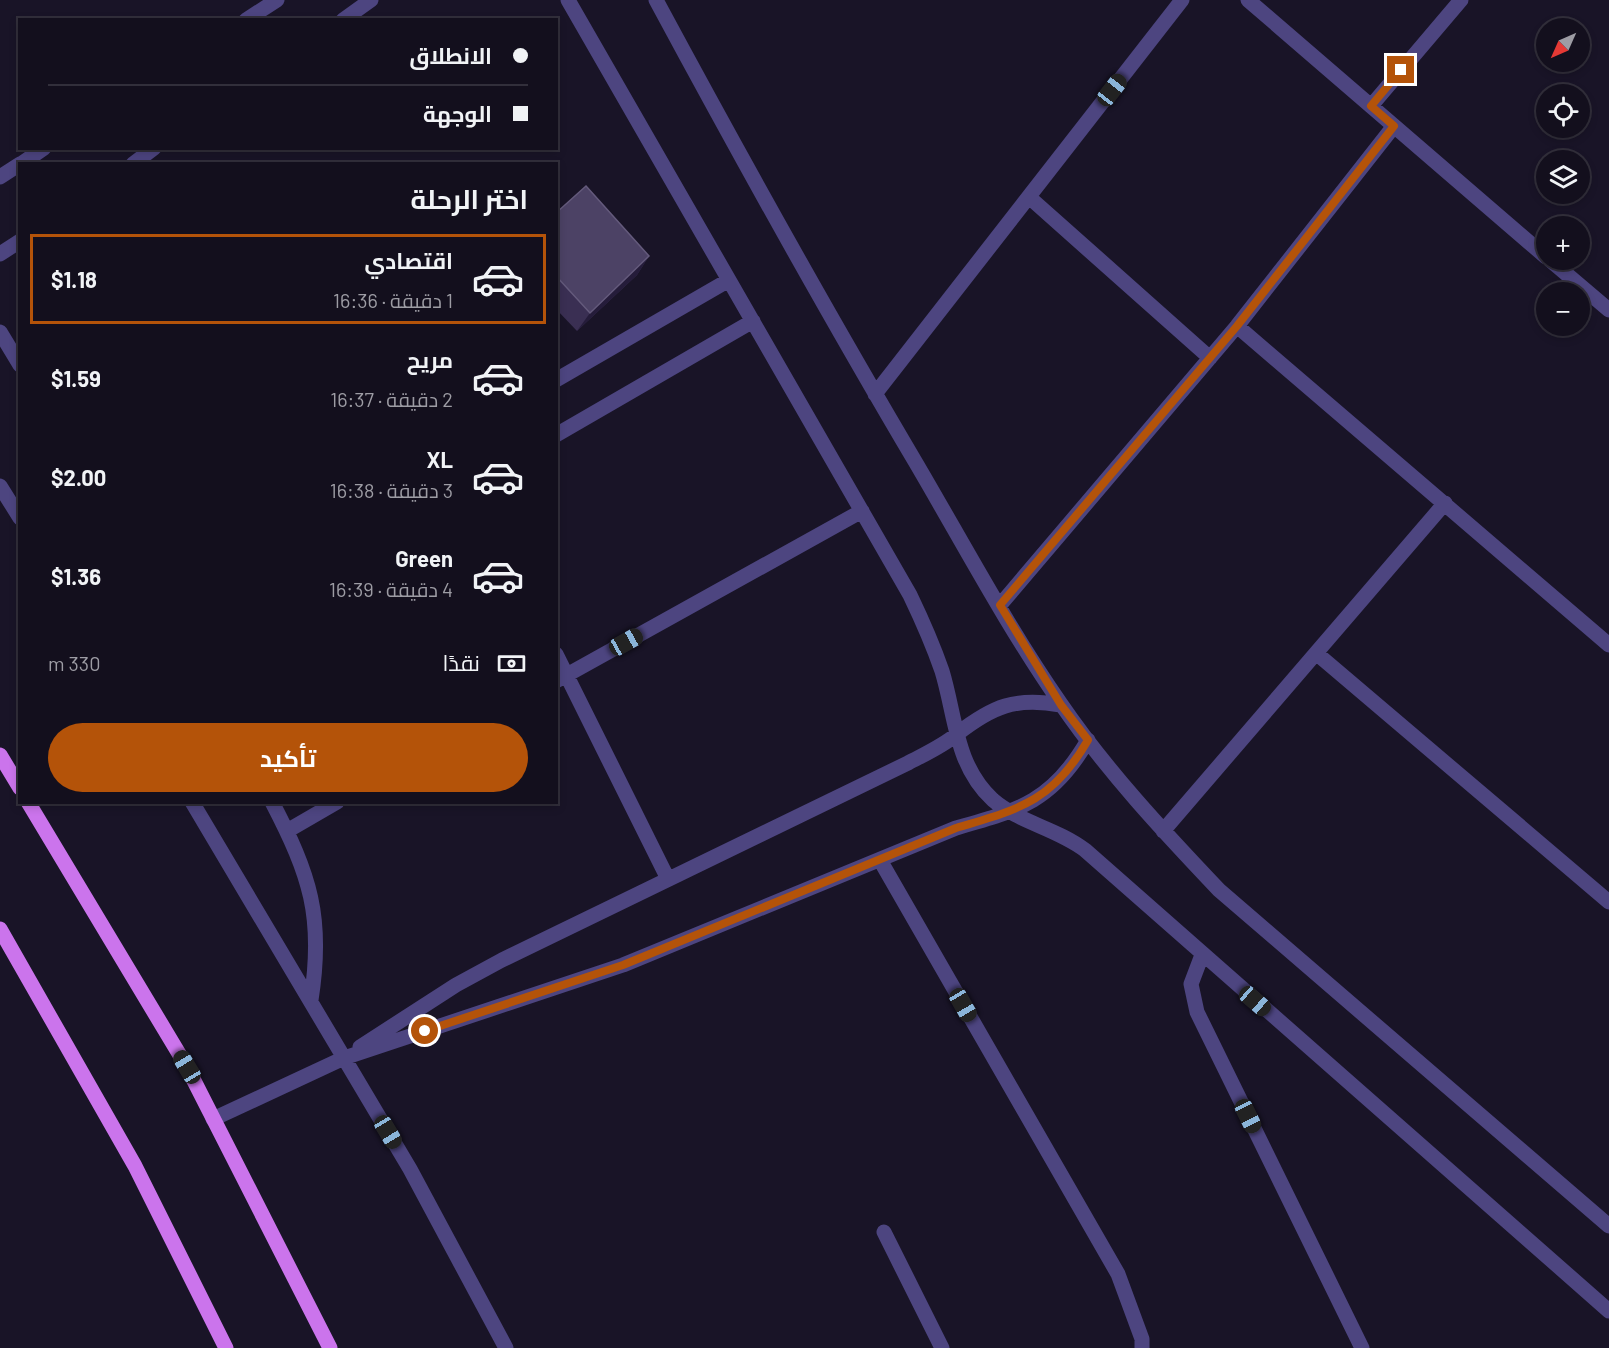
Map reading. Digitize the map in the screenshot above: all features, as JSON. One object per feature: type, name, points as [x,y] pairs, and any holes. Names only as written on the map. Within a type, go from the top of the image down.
[{"type":"main road","points":[[0,755],[18,785]]},
{"type":"main road","points":[[29,804],[187,1067],[330,1348]]},
{"type":"main road","points":[[0,929],[135,1166],[226,1348]]},
{"type":"street","points":[[249,18],[277,0]]},
{"type":"street","points":[[346,18],[371,0]]},
{"type":"street","points":[[568,0],[910,595],[928,633],[942,672],[957,735],[968,768],[994,800],[1011,813],[1068,837],[1609,1311]]},
{"type":"street","points":[[656,0],[875,394],[1061,705],[1088,740],[1163,831],[1219,890],[1609,1226]]},
{"type":"street","points":[[875,394],[1182,0]]},
{"type":"street","points":[[1248,0],[1536,248]]},
{"type":"street","points":[[1371,106],[1461,0]]},
{"type":"street","points":[[1000,605],[1237,326],[1394,126]]},
{"type":"street","points":[[23,162],[41,150]]},
{"type":"street","points":[[136,162],[151,150]]},
{"type":"street","points":[[0,177],[18,165]]},
{"type":"street","points":[[1029,197],[1210,358]]},
{"type":"street","points":[[0,254],[18,242]]},
{"type":"street","points":[[1562,270],[1609,310]]},
{"type":"street","points":[[558,379],[729,280]]},
{"type":"street","points":[[558,434],[753,321]]},
{"type":"street","points":[[1237,326],[1609,645]]},
{"type":"street","points":[[0,332],[18,363]]},
{"type":"street","points":[[0,486],[18,515]]},
{"type":"street","points":[[1163,831],[1445,503]]},
{"type":"street","points":[[562,678],[862,511]]},
{"type":"street","points":[[1316,653],[1609,902]]},
{"type":"street","points":[[558,662],[562,678],[668,879]]},
{"type":"street","points":[[344,1058],[429,1002],[493,965],[908,763],[957,735],[987,712],[1023,701],[1061,705]]},
{"type":"street","points":[[213,1119],[344,1058],[623,965],[956,828],[1011,813],[1030,803],[1064,776],[1088,740]]},
{"type":"street","points":[[193,804],[410,1169],[506,1348]]},
{"type":"street","points":[[273,804],[299,854],[314,906],[316,958],[311,999]]},
{"type":"street","points":[[287,831],[334,804]]},
{"type":"street","points":[[880,860],[1118,1274],[1142,1339],[1142,1348]]},
{"type":"street","points":[[1202,955],[1191,984],[1197,1012],[1357,1347]]},
{"type":"street","points":[[884,1232],[942,1348]]},
{"type":"building","points":[[586,186],[649,256],[590,313],[558,278],[558,211]]},
{"type":"route","points":[[425,1031],[485,1009],[623,965],[956,828],[1011,813],[1048,791],[1064,776],[1088,740],[1061,705],[1000,605],[1237,326],[1394,126],[1371,106],[1401,70]]}]
